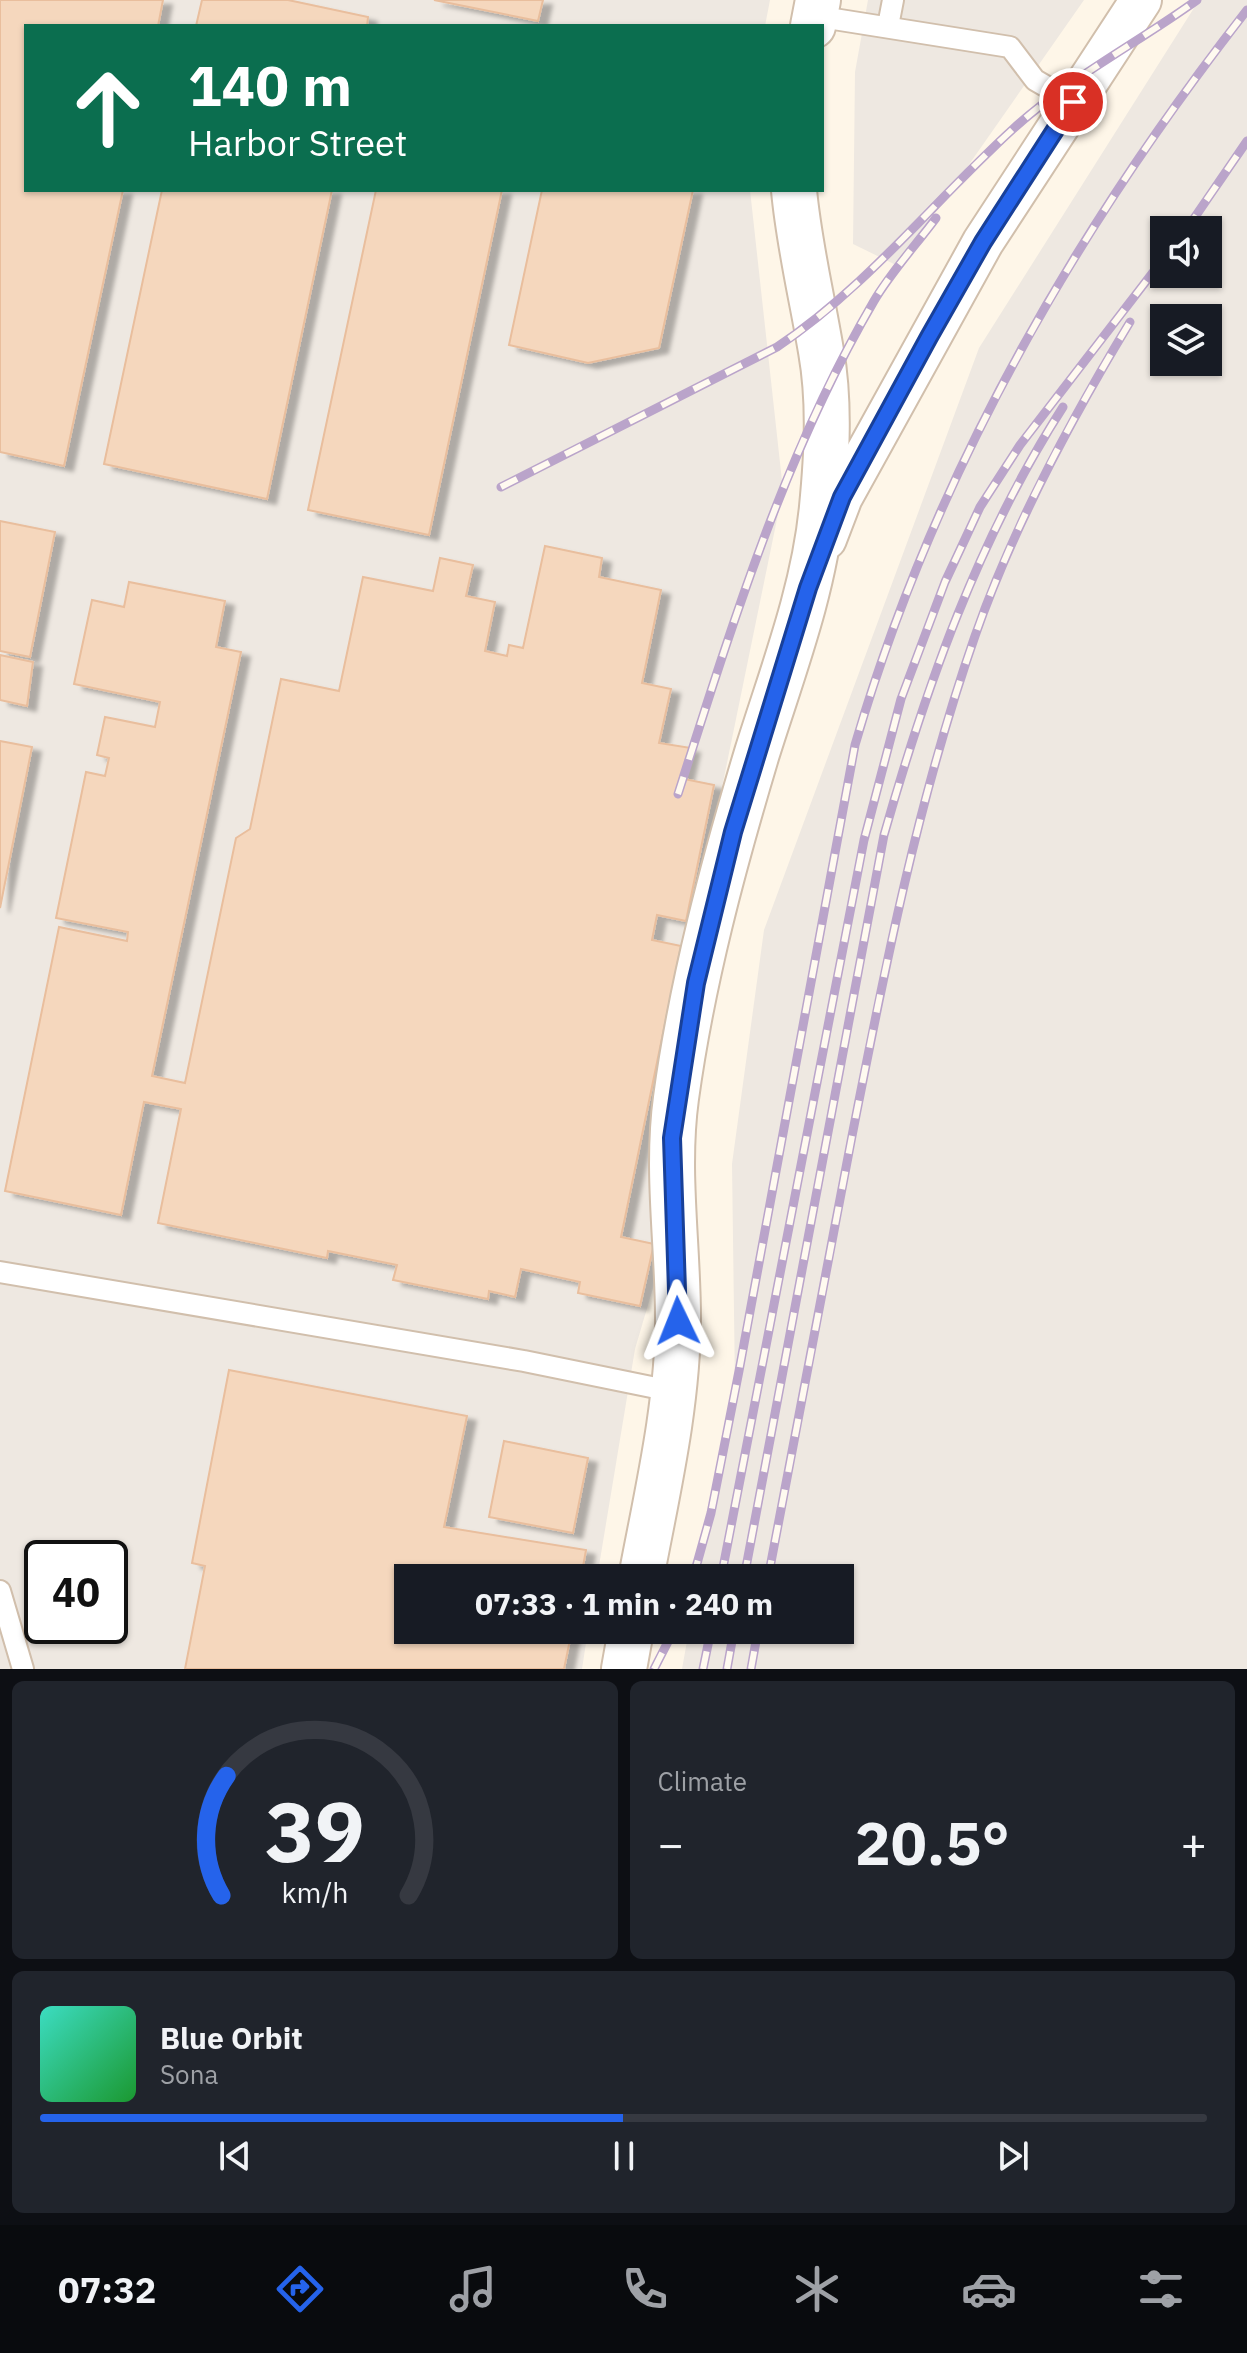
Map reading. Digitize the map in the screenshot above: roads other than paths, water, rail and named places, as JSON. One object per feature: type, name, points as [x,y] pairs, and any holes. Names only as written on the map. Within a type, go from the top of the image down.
[{"type":"street","points":[[644,1564],[660,1478],[678,1321],[672,1138],[676,1098],[696,983],[733,832],[808,588],[842,497],[936,324],[1073,102],[1141,0]]},
{"type":"street","points":[[794,192],[799,240],[822,353],[827,433],[821,510],[808,588]]},
{"type":"street","points":[[624,1669],[628,1644]]},
{"type":"lane","points":[[888,26],[893,0]]},
{"type":"lane","points":[[815,14],[1010,47],[1035,80],[1073,102]]},
{"type":"lane","points":[[0,1272],[524,1361],[671,1391]]},
{"type":"lane","points":[[0,1591],[23,1669]]},
{"type":"railway","points":[[501,487],[777,347],[841,298],[1034,111],[1197,0]]},
{"type":"railway","points":[[697,1564],[711,1513],[739,1371],[855,745],[887,645],[925,548],[968,452],[1016,359],[1068,268],[1125,180],[1184,93],[1247,10]]},
{"type":"railway","points":[[1196,216],[1247,141]]},
{"type":"railway","points":[[678,794],[762,542],[813,419],[874,301],[936,218]]},
{"type":"railway","points":[[724,1564],[864,840],[901,699],[945,582],[980,507],[1020,445],[1150,276]]},
{"type":"railway","points":[[771,1564],[877,1010],[904,884],[936,759],[975,636],[1007,555],[1065,436],[1130,322]]},
{"type":"railway","points":[[747,1564],[884,835],[937,668],[980,561],[1033,457],[1063,407]]},
{"type":"railway","points":[[654,1669],[667,1644]]},
{"type":"railway","points":[[703,1669],[708,1644]]},
{"type":"railway","points":[[727,1669],[731,1644]]},
{"type":"railway","points":[[751,1669],[755,1644]]}]
